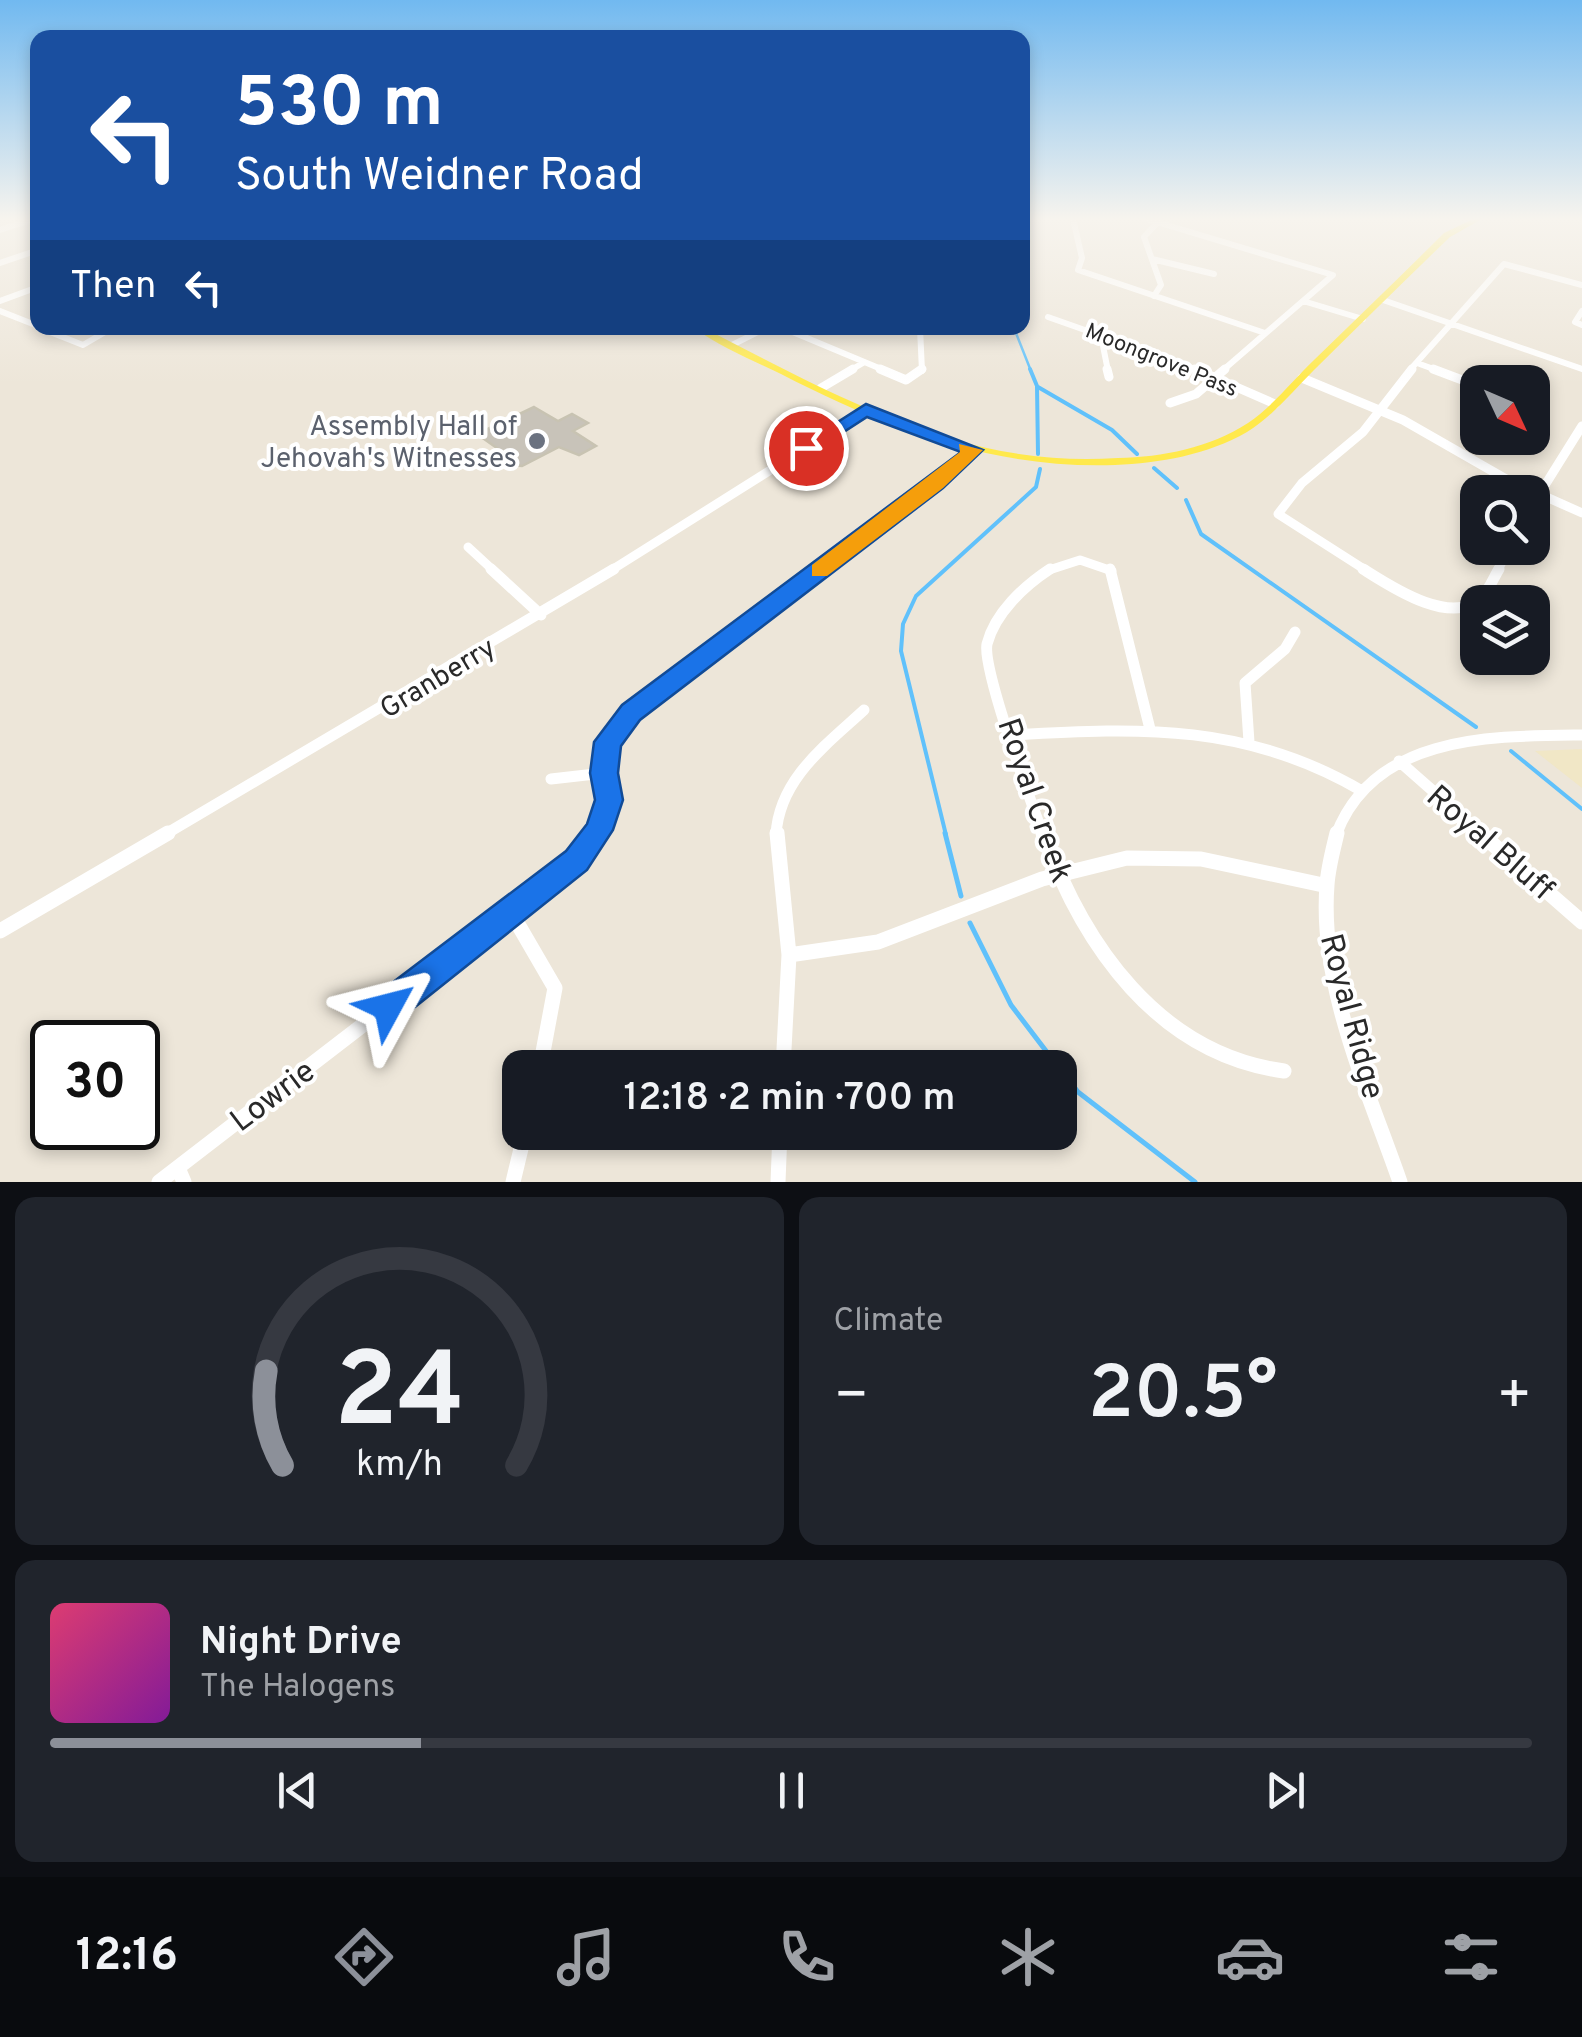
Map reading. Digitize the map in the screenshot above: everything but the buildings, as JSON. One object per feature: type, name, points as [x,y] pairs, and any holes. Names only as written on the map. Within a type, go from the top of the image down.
[{"type":"main road","points":[[713,335],[866,410],[974,450],[1050,462],[1161,458],[1234,436],[1275,404],[1408,274]]},
{"type":"street","points":[[1090,274],[1265,333]]},
{"type":"street","points":[[1154,296],[1161,285],[1157,274]]},
{"type":"street","points":[[1170,402],[1186,399],[1212,380],[1331,274]]},
{"type":"street","points":[[1495,274],[1348,448],[1312,472],[1278,514],[1410,599],[1444,607],[1472,604],[1483,597],[1501,565]]},
{"type":"street","points":[[1544,274],[1582,284]]},
{"type":"street","points":[[0,301],[30,290]]},
{"type":"street","points":[[1303,300],[1363,320]]},
{"type":"street","points":[[1383,300],[1582,368]]},
{"type":"street","points":[[0,310],[30,323]]},
{"type":"street","points":[[1578,324],[1582,311]]},
{"type":"street","name":"Moongrove Pass","points":[[1048,317],[1112,336],[1275,404]]},
{"type":"street","points":[[59,335],[83,345],[100,335]]},
{"type":"street","points":[[732,344],[751,335]]},
{"type":"street","points":[[799,335],[897,378],[914,379],[922,372],[920,335]]},
{"type":"street","points":[[1110,378],[1102,346],[1112,336]]},
{"type":"street","points":[[1417,363],[1460,379]]},
{"type":"street","points":[[820,388],[863,364]]},
{"type":"street","points":[[1302,378],[1381,409],[1502,475]]},
{"type":"street","name":"Granberry","points":[[0,931],[541,615],[866,410]]},
{"type":"street","points":[[1550,482],[1582,426]]},
{"type":"street","name":"Lowrie","points":[[159,1182],[181,1175],[576,860],[599,830],[609,800],[604,773],[608,742],[631,712],[936,484],[974,450]]},
{"type":"street","points":[[1550,500],[1582,513]]},
{"type":"street","points":[[468,547],[541,615]]},
{"type":"street","name":"Royal Creek","points":[[1150,728],[1112,570],[1094,562],[1059,564],[993,624],[985,640],[986,659],[1059,876],[1100,947],[1163,1018],[1236,1066],[1284,1071]]},
{"type":"street","points":[[1249,742],[1245,683],[1255,671],[1289,650],[1295,632]]},
{"type":"street","points":[[784,1050],[789,955],[776,846],[780,807],[805,763],[864,710]]},
{"type":"street","points":[[1014,735],[1150,728],[1249,742],[1310,759],[1362,791]]},
{"type":"street","name":"Royal Ridge","points":[[1400,1182],[1337,977],[1323,885],[1335,829],[1362,791],[1400,762],[1459,742],[1582,735]]},
{"type":"street","name":"Royal Bluff","points":[[1400,762],[1582,922]]},
{"type":"street","points":[[551,779],[604,773]]},
{"type":"street","points":[[789,955],[864,949],[1059,876],[1125,858],[1191,856],[1226,860],[1323,885]]},
{"type":"street","points":[[512,914],[556,988],[544,1050]]},
{"type":"street","points":[[513,1182],[521,1150]]},
{"type":"street","points":[[778,1182],[779,1150]]},
{"type":"shaded area","points":[[1582,749],[1582,788],[1535,751]]},
{"type":"waterway","points":[[1017,335],[1031,371]]},
{"type":"waterway","points":[[1030,369],[1037,386],[1038,454]]},
{"type":"waterway","points":[[1038,387],[1112,430],[1137,454]]},
{"type":"waterway","points":[[1154,468],[1177,488]]},
{"type":"waterway","points":[[946,835],[901,651],[903,624],[916,596],[1036,487],[1040,469]]},
{"type":"waterway","points":[[1186,500],[1201,534],[1476,727]]},
{"type":"waterway","points":[[1511,751],[1582,809]]},
{"type":"waterway","points":[[945,833],[961,896]]},
{"type":"waterway","points":[[970,923],[1011,1005],[1045,1050]]},
{"type":"waterway","points":[[1077,1091],[1195,1182]]},
{"type":"slow traffic","points":[[819,571],[936,484],[974,450],[965,448]]},
{"type":"place","name":"Assembly Hall of Jehovah's Witnesses","points":[[537,441]]},
{"type":"route","points":[[388,1007],[512,914],[576,860],[599,830],[609,800],[604,773],[608,742],[631,712],[936,484],[974,450],[866,410],[806,448]]}]
